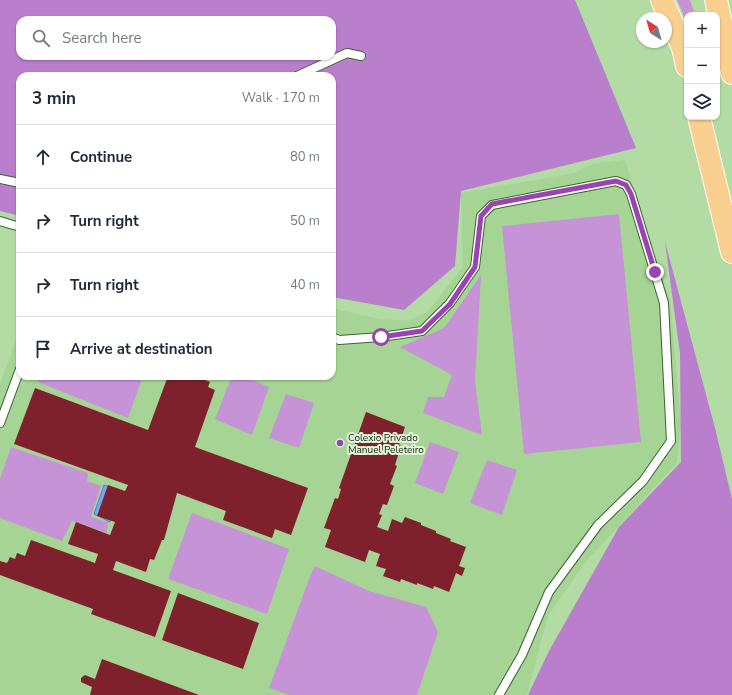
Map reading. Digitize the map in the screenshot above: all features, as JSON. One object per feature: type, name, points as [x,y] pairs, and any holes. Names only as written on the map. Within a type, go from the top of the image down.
[{"type":"highway","points":[[662,0],[684,52]]},
{"type":"highway","points":[[716,0],[732,73]]},
{"type":"highway","points":[[700,120],[732,252]]},
{"type":"lane","points":[[336,58],[347,53],[361,56]]},
{"type":"lane","points":[[306,72],[332,60]]},
{"type":"lane","points":[[0,179],[16,182]]},
{"type":"lane","points":[[336,339],[339,340],[381,337],[422,331],[450,304],[475,267],[481,216],[492,204],[616,181],[626,185],[631,194],[664,303],[671,441],[643,480],[598,525],[549,592],[522,655],[499,695]]},
{"type":"lane","points":[[0,221],[16,226]]},
{"type":"lane","points":[[0,424],[16,380]]},
{"type":"shaded area","points":[[0,0],[575,0],[636,148],[461,191],[455,266],[404,310],[336,298],[336,72],[16,72],[16,215],[0,211]]},
{"type":"shaded area","points":[[677,0],[690,0],[694,12],[684,12],[684,15]]},
{"type":"shaded area","name":"Colexio Privado Manuel Peleteiro","points":[[625,160],[670,300],[681,423],[677,463],[583,565],[548,616],[527,695],[0,695],[0,384],[16,341],[16,380],[336,380],[336,309],[379,319],[409,321],[428,311],[463,267],[461,193],[574,173],[596,163]]},
{"type":"shaded area","points":[[619,214],[641,442],[524,454],[502,226]]},
{"type":"shaded area","points":[[665,242],[715,428],[732,499],[732,695],[528,695],[549,651],[619,527],[681,462],[680,353]]},
{"type":"shaded area","points":[[481,275],[475,381],[482,435],[423,413],[428,397],[444,397],[452,375],[400,347],[444,328]]},
{"type":"shaded area","points":[[39,380],[142,380],[128,418],[38,382]]},
{"type":"shaded area","points":[[230,380],[252,380],[269,387],[252,435],[215,419]]},
{"type":"shaded area","points":[[286,394],[314,403],[299,448],[269,438]]},
{"type":"shaded area","points":[[430,442],[459,452],[443,494],[415,483]]},
{"type":"shaded area","points":[[11,447],[88,473],[87,481],[101,486],[91,517],[108,522],[107,533],[72,521],[62,541],[0,518],[0,479]]},
{"type":"shaded area","points":[[487,460],[517,470],[502,515],[470,503]]},
{"type":"shaded area","points":[[192,513],[289,549],[267,614],[168,579]]},
{"type":"shaded area","points":[[315,566],[369,591],[426,607],[438,632],[417,695],[289,695],[269,688]]},
{"type":"water","points":[[104,485],[122,491],[110,522],[94,514]]},
{"type":"building","points":[[167,380],[205,380],[210,382],[208,387],[215,390],[195,447],[308,488],[291,535],[275,529],[272,538],[223,520],[226,511],[177,493],[164,540],[162,540],[154,560],[150,559],[146,572],[116,561],[113,570],[171,591],[155,637],[91,614],[93,609],[0,575],[0,561],[7,563],[10,557],[15,559],[17,553],[25,556],[31,540],[95,563],[98,554],[68,544],[76,522],[110,535],[115,522],[97,516],[108,485],[125,491],[128,485],[14,444],[35,388],[148,430]]},
{"type":"building","points":[[366,412],[405,427],[399,445],[401,446],[395,465],[397,466],[390,484],[394,486],[387,505],[383,504],[379,514],[382,515],[377,527],[388,531],[392,519],[402,523],[405,517],[421,523],[421,525],[436,531],[436,533],[451,539],[450,541],[466,547],[459,566],[465,568],[462,576],[456,573],[449,592],[434,586],[433,589],[417,583],[417,585],[401,579],[400,582],[383,576],[386,569],[376,566],[380,554],[369,550],[365,562],[325,547],[331,530],[324,528],[335,498],[338,499],[341,489],[339,488]]},
{"type":"building","points":[[178,593],[259,623],[243,669],[162,640]]},
{"type":"building","points":[[102,659],[199,695],[90,695],[92,687],[81,682],[81,678],[85,675],[95,679]]},
{"type":"place","name":"Colexio Privado Manuel Peleteiro","points":[[340,443]]},
{"type":"route","points":[[381,337],[422,331],[450,304],[475,267],[481,216],[492,204],[616,181],[626,185],[631,194],[655,272]]}]
